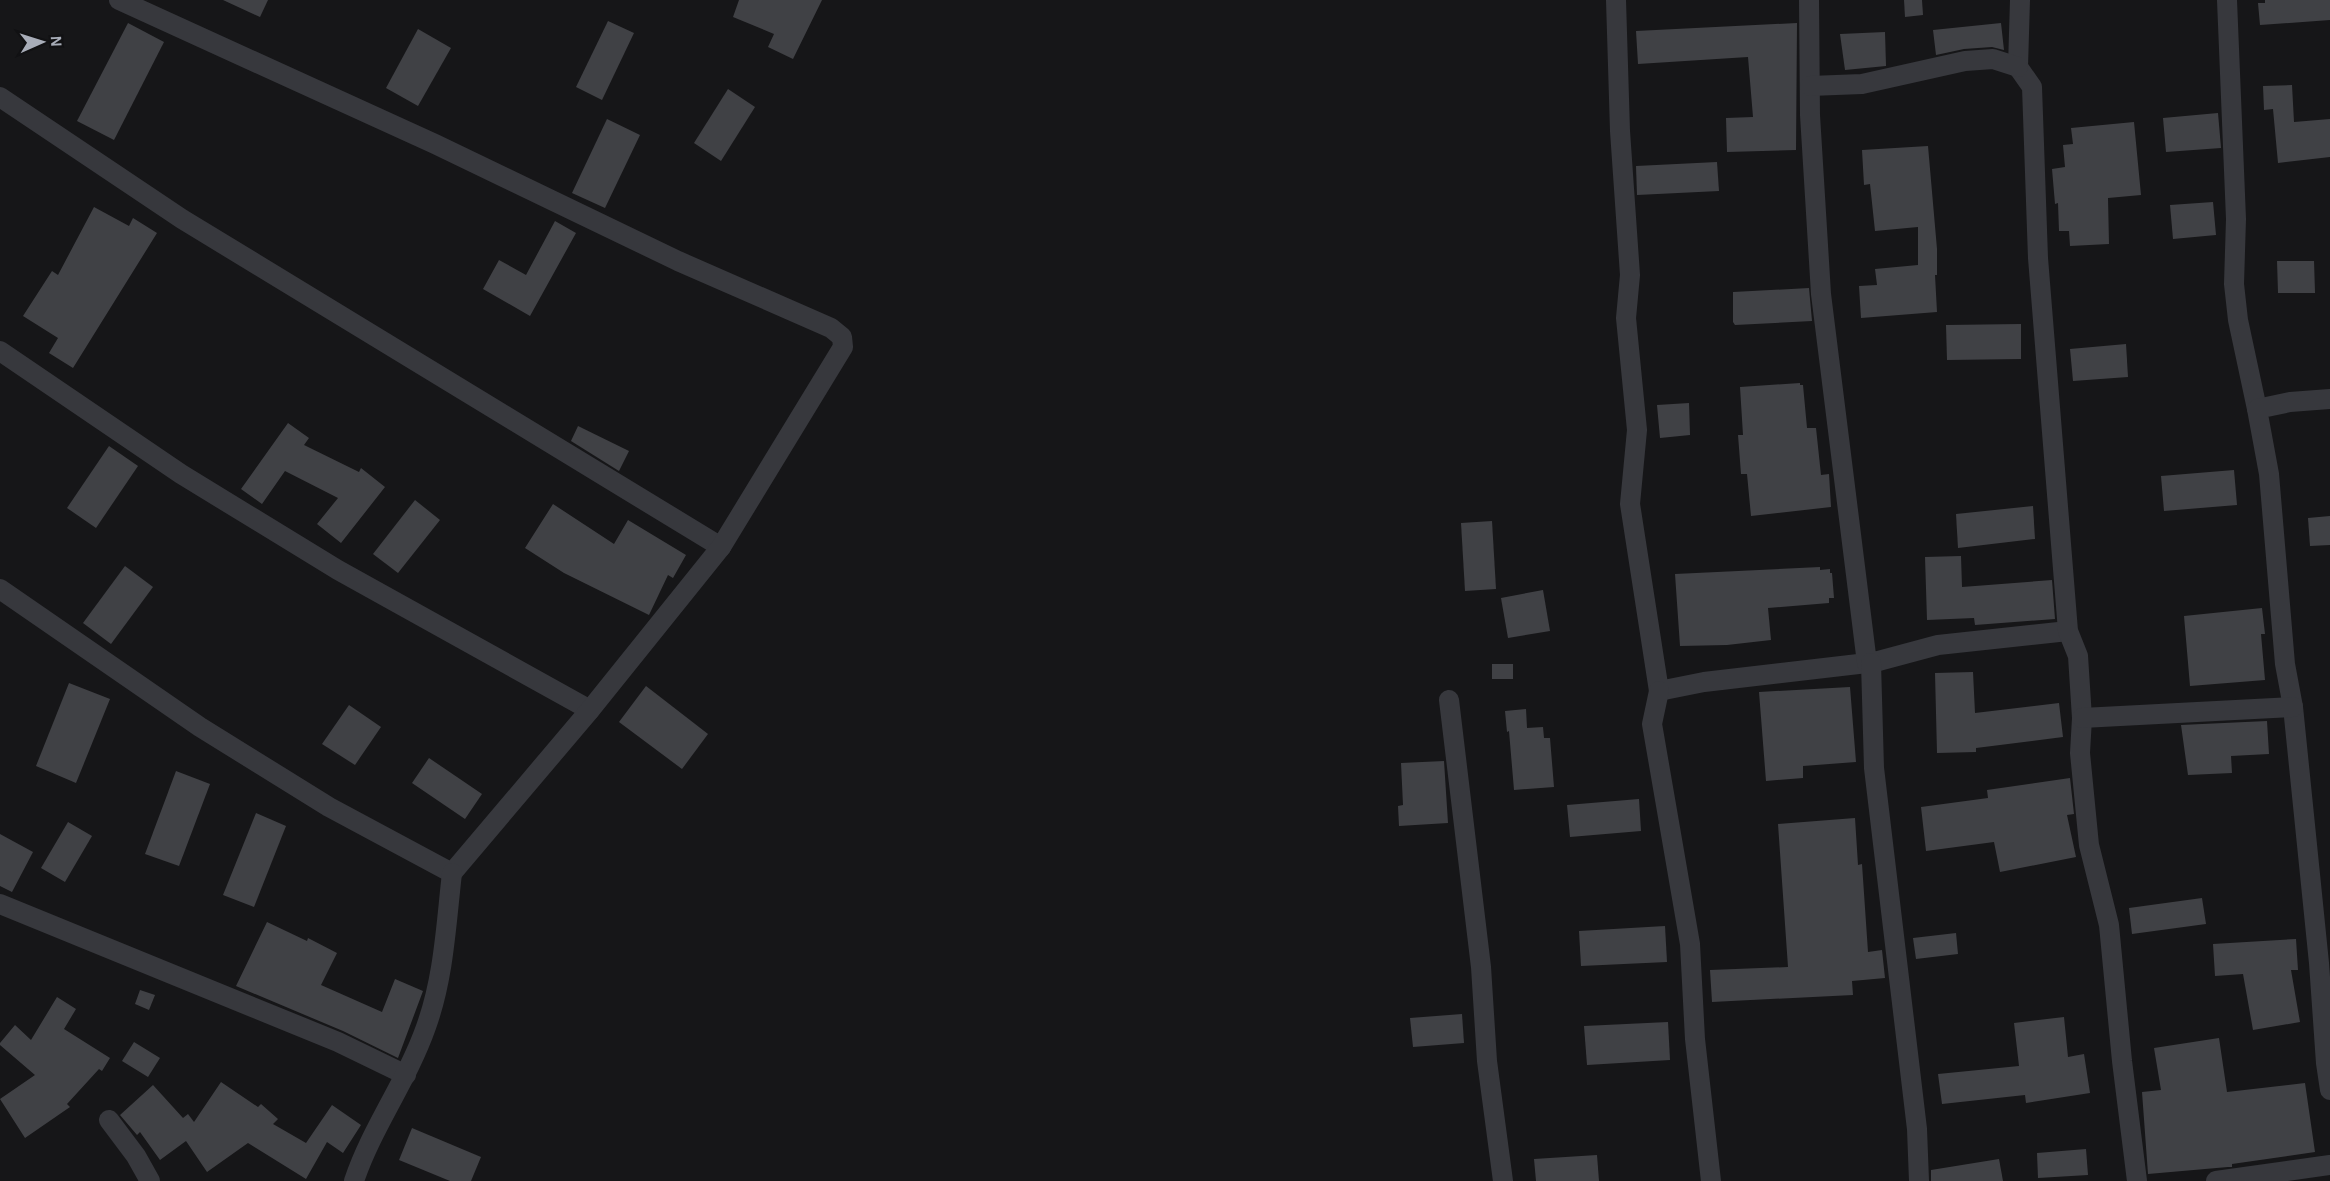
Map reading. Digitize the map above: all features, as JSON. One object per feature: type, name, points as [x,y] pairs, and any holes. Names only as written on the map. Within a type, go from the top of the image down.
[{"type":"street","points":[[119,0],[435,144],[678,261],[838,332],[843,342],[842,352],[721,547],[590,710],[452,873],[439,986],[426,1028],[406,1075],[362,1157],[354,1181]]},
{"type":"street","points":[[1616,0],[1620,131],[1630,275],[1626,318],[1637,430],[1630,504],[1659,691],[1653,724],[1690,944],[1696,1050],[1712,1181]]},
{"type":"street","points":[[1809,0],[1810,86],[1821,294],[1869,663],[1874,768],[1917,1129],[1918,1181]]},
{"type":"street","points":[[2020,0],[2018,67],[2032,87],[2038,258],[2068,631],[2079,656],[2082,718],[2080,753],[2089,845],[2109,925],[2122,1061],[2137,1181]]},
{"type":"street","points":[[2228,0],[2236,219],[2234,284],[2240,330],[2269,474],[2285,664],[2293,707],[2324,964],[2326,1063],[2330,1090]]},
{"type":"street","points":[[1810,86],[1862,84],[1965,61],[1993,59],[2018,67]]},
{"type":"street","points":[[0,97],[182,219],[721,547]]},
{"type":"street","points":[[0,351],[181,474],[249,516],[338,570],[590,710]]},
{"type":"street","points":[[2257,409],[2290,402],[2330,399]]},
{"type":"street","points":[[0,589],[200,728],[329,807],[452,873]]},
{"type":"street","points":[[1659,691],[1704,682],[1869,663],[1938,645],[2068,631]]},
{"type":"street","points":[[1449,700],[1481,967],[1487,1061],[1503,1181]]},
{"type":"street","points":[[2082,718],[2293,707]]},
{"type":"street","points":[[0,904],[338,1042],[406,1075]]},
{"type":"street","points":[[109,1120],[136,1156],[150,1181]]},
{"type":"street","points":[[2216,1181],[2330,1165]]},
{"type":"building","points":[[223,0],[268,0],[260,17]]},
{"type":"building","points":[[739,0],[822,0],[793,59],[768,47],[774,34],[733,17]]},
{"type":"building","points":[[1904,0],[1922,0],[1923,15],[1905,17]]},
{"type":"building","points":[[2265,0],[2330,0],[2330,20],[2260,25],[2258,3],[2265,3]]},
{"type":"building","points":[[608,21],[634,33],[602,100],[576,87]]},
{"type":"building","points":[[128,23],[164,42],[114,140],[77,121]]},
{"type":"building","points":[[1797,23],[1796,150],[1727,152],[1726,118],[1753,117],[1748,57],[1638,64],[1636,31]]},
{"type":"building","points":[[2001,23],[2004,50],[1992,47],[1964,49],[1936,55],[1933,30]]},
{"type":"building","points":[[418,29],[451,48],[418,106],[386,88]]},
{"type":"building","points":[[1885,32],[1886,66],[1845,70],[1840,34]]},
{"type":"building","points":[[2292,85],[2294,122],[2330,119],[2330,157],[2278,163],[2273,109],[2264,110],[2263,86]]},
{"type":"building","points":[[728,89],[755,107],[721,161],[694,143]]},
{"type":"building","points":[[2218,113],[2221,148],[2166,152],[2163,118]]},
{"type":"building","points":[[607,119],[640,135],[605,208],[572,193]]},
{"type":"building","points":[[2134,122],[2141,195],[2108,198],[2109,244],[2070,246],[2069,231],[2059,231],[2058,203],[2055,204],[2052,169],[2065,167],[2063,145],[2073,144],[2071,128]]},
{"type":"building","points":[[1928,146],[1937,249],[1937,275],[1935,275],[1937,312],[1861,318],[1859,286],[1877,285],[1875,269],[1918,265],[1918,227],[1875,231],[1870,184],[1864,185],[1862,150]]},
{"type":"building","points":[[1717,162],[1719,191],[1637,195],[1636,166]]},
{"type":"building","points":[[2213,202],[2216,235],[2173,239],[2170,205]]},
{"type":"building","points":[[94,207],[129,226],[133,218],[157,233],[73,368],[49,353],[58,338],[23,316],[52,271],[58,275]]},
{"type":"building","points":[[555,221],[576,233],[530,316],[483,289],[499,260],[526,275]]},
{"type":"building","points":[[2277,261],[2314,261],[2315,293],[2278,293]]},
{"type":"building","points":[[1809,288],[1812,321],[1735,325],[1733,322],[1733,292]]},
{"type":"building","points":[[2021,324],[2021,359],[1947,360],[1946,325]]},
{"type":"building","points":[[2126,344],[2128,377],[2073,381],[2070,349]]},
{"type":"building","points":[[1800,383],[1803,385],[1807,428],[1816,428],[1821,475],[1829,474],[1831,507],[1751,516],[1747,474],[1741,474],[1738,435],[1743,435],[1740,387]]},
{"type":"building","points":[[1689,403],[1690,435],[1660,438],[1657,405]]},
{"type":"building","points":[[288,423],[309,438],[304,445],[359,472],[361,468],[385,487],[341,543],[317,524],[338,498],[285,471],[262,504],[241,489]]},
{"type":"building","points":[[578,426],[629,451],[619,471],[571,441]]},
{"type":"building","points":[[109,446],[138,466],[96,528],[67,508]]},
{"type":"building","points":[[2234,470],[2237,505],[2164,511],[2161,476]]},
{"type":"building","points":[[415,500],[440,520],[398,573],[373,554]]},
{"type":"building","points":[[553,504],[614,544],[628,520],[686,555],[673,578],[668,575],[649,615],[564,573],[525,548]]},
{"type":"building","points":[[2033,506],[2035,539],[1958,548],[1956,514]]},
{"type":"building","points":[[2330,516],[2330,545],[2310,546],[2308,518]]},
{"type":"building","points":[[1492,521],[1496,589],[1465,591],[1461,523]]},
{"type":"building","points":[[1961,556],[1962,587],[2052,580],[2055,619],[1975,625],[1974,618],[1927,620],[1925,557]]},
{"type":"building","points":[[125,566],[153,587],[111,644],[83,623]]},
{"type":"building","points":[[1820,567],[1820,570],[1830,569],[1832,573],[1834,598],[1829,598],[1829,603],[1768,608],[1771,640],[1727,645],[1680,646],[1675,574]]},
{"type":"building","points":[[1543,590],[1550,631],[1508,638],[1501,598]]},
{"type":"building","points":[[2262,608],[2265,634],[2261,634],[2265,680],[2190,686],[2184,616]]},
{"type":"building","points":[[1492,664],[1513,664],[1513,679],[1492,679]]},
{"type":"building","points":[[1973,672],[1975,713],[2059,703],[2063,737],[1976,748],[1976,752],[1937,753],[1935,673]]},
{"type":"building","points":[[69,683],[110,699],[76,783],[36,766]]},
{"type":"building","points":[[646,686],[708,734],[682,769],[619,722]]},
{"type":"building","points":[[1850,687],[1856,762],[1803,766],[1803,778],[1766,781],[1759,692]]},
{"type":"building","points":[[349,705],[381,727],[355,765],[322,744]]},
{"type":"building","points":[[1526,709],[1527,728],[1543,727],[1544,738],[1550,738],[1554,787],[1514,790],[1505,711]]},
{"type":"building","points":[[2267,721],[2269,754],[2231,756],[2232,773],[2188,775],[2181,725]]},
{"type":"building","points":[[429,758],[482,794],[465,819],[412,783]]},
{"type":"building","points":[[1444,761],[1448,823],[1399,826],[1398,806],[1403,805],[1401,763]]},
{"type":"building","points":[[176,771],[210,784],[179,866],[145,854]]},
{"type":"building","points":[[2070,778],[2074,814],[2067,815],[2076,857],[2000,872],[1994,842],[1926,851],[1921,807],[1988,798],[1987,790]]},
{"type":"building","points":[[1639,799],[1641,831],[1570,837],[1567,805]]},
{"type":"building","points":[[256,813],[286,826],[254,907],[223,895]]},
{"type":"building","points":[[1855,818],[1858,865],[1862,864],[1868,952],[1882,950],[1885,978],[1852,981],[1853,995],[1712,1002],[1710,970],[1788,967],[1778,824]]},
{"type":"building","points":[[68,822],[92,836],[65,882],[41,868]]},
{"type":"building","points":[[0,834],[33,852],[12,892],[0,886]]},
{"type":"building","points":[[2202,898],[2206,924],[2132,934],[2129,908]]},
{"type":"building","points":[[267,922],[307,941],[308,938],[337,953],[321,985],[382,1012],[395,979],[423,991],[398,1058],[343,1031],[236,986]]},
{"type":"building","points":[[1665,926],[1667,962],[1581,966],[1579,931]]},
{"type":"building","points":[[1956,933],[1958,954],[1916,959],[1913,938]]},
{"type":"building","points":[[2296,939],[2298,970],[2291,970],[2300,1022],[2253,1030],[2243,974],[2215,976],[2213,944]]},
{"type":"building","points":[[140,990],[155,995],[149,1010],[135,1004]]},
{"type":"building","points":[[57,997],[76,1009],[64,1029],[110,1058],[102,1071],[99,1069],[67,1104],[70,1107],[25,1138],[0,1099],[35,1075],[0,1043],[15,1025],[31,1040]]},
{"type":"building","points":[[1462,1014],[1464,1043],[1413,1047],[1410,1018]]},
{"type":"building","points":[[2064,1017],[2068,1057],[2084,1054],[2090,1093],[2026,1103],[2025,1095],[1942,1104],[1938,1074],[2019,1066],[2014,1023]]},
{"type":"building","points":[[1668,1022],[1670,1060],[1587,1065],[1584,1026]]},
{"type":"building","points":[[2219,1038],[2227,1092],[2305,1083],[2315,1152],[2232,1164],[2232,1167],[2148,1174],[2142,1092],[2161,1090],[2154,1048]]},
{"type":"building","points":[[134,1042],[160,1058],[148,1077],[122,1061]]},
{"type":"building","points":[[221,1082],[258,1107],[261,1104],[278,1119],[273,1124],[306,1143],[332,1105],[361,1125],[343,1153],[327,1142],[306,1179],[248,1143],[207,1172],[186,1141],[160,1160],[140,1132],[137,1135],[120,1115],[153,1085],[183,1118],[188,1114],[194,1122]]},
{"type":"building","points":[[412,1128],[481,1157],[471,1181],[450,1181],[399,1160]]},
{"type":"building","points":[[2086,1149],[2088,1175],[2038,1178],[2037,1153]]},
{"type":"building","points":[[1597,1155],[1599,1181],[1536,1181],[1534,1159]]},
{"type":"building","points":[[1999,1159],[2003,1181],[1931,1181],[1931,1170]]}]
